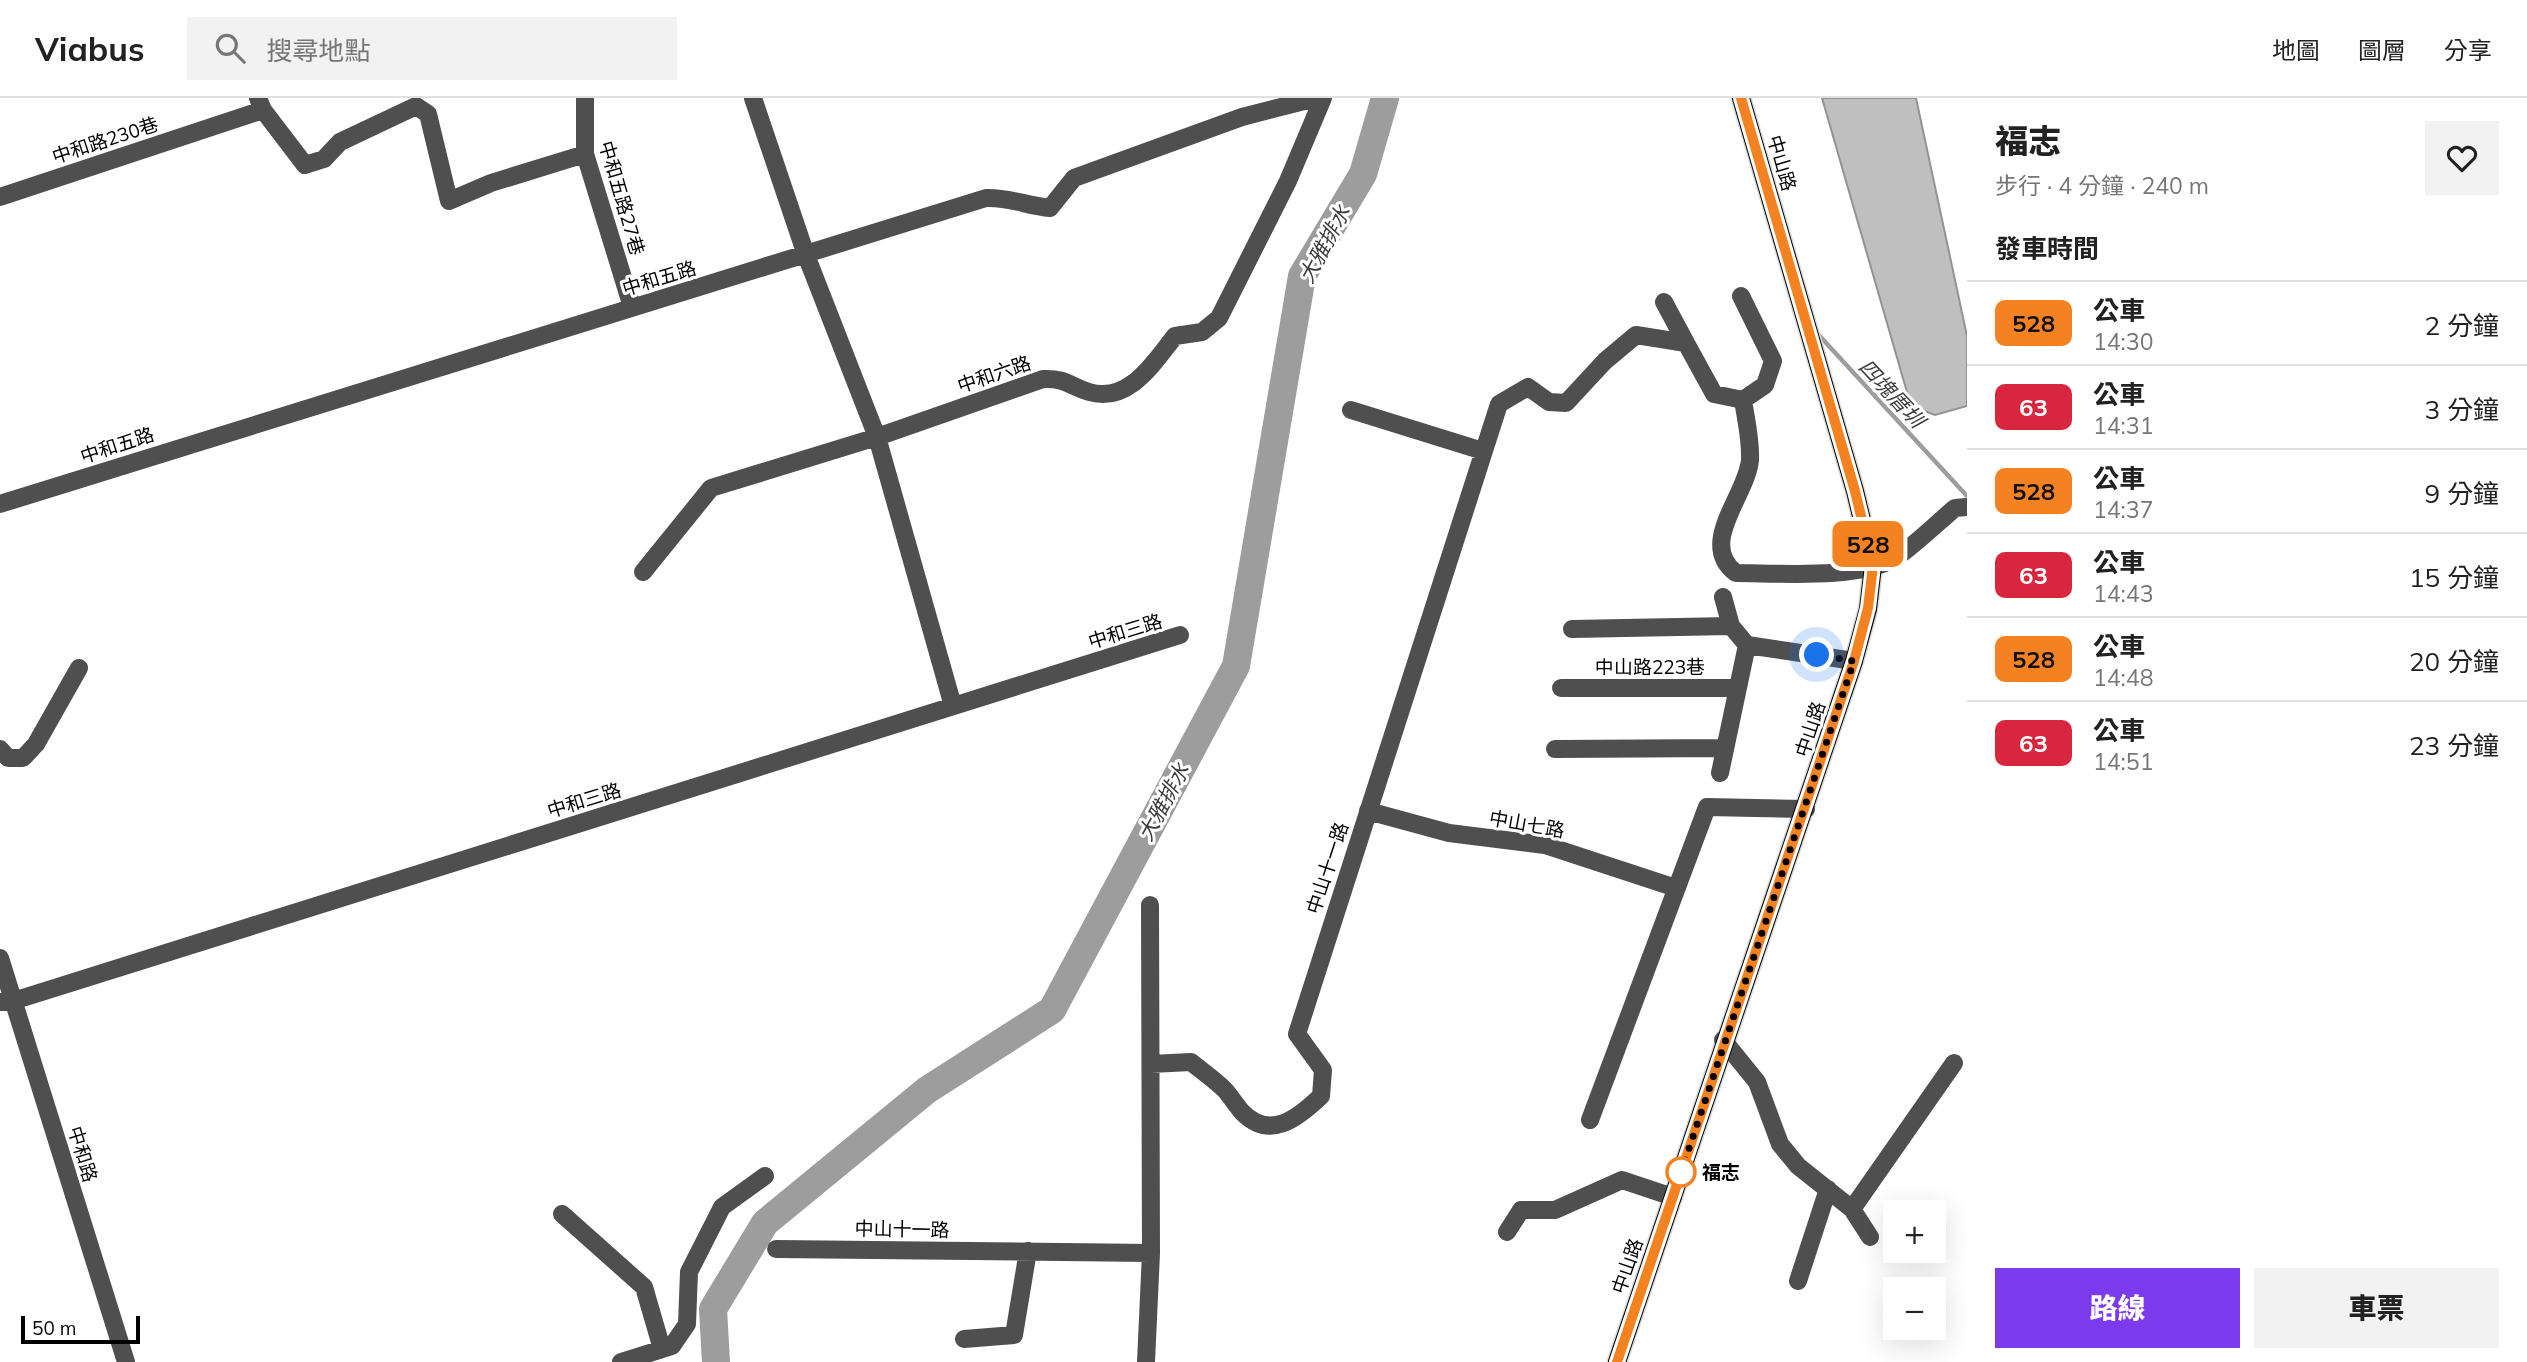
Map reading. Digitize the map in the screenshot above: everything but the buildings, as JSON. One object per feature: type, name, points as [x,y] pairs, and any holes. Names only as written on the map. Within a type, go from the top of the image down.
[{"type":"main road","name":"中山路","points":[[1617,1362],[1723,1040],[1806,809],[1854,661],[1868,608],[1873,566],[1855,491],[1741,98]]},
{"type":"street","name":"中和五路27巷","points":[[585,98],[585,154],[632,307]]},
{"type":"street","points":[[753,98],[877,437],[953,706]]},
{"type":"street","name":"中和五路","points":[[0,504],[986,198],[1013,199],[1028,206],[1050,208],[1074,178],[1242,117],[1316,98]]},
{"type":"street","name":"中和六路","points":[[643,572],[711,488],[877,437],[1043,379],[1062,378],[1091,393],[1117,391],[1142,379],[1175,336],[1202,332],[1219,318],[1288,181],[1323,98]]},
{"type":"street","points":[[261,104],[304,165],[324,159],[340,142],[416,106],[428,114],[449,201],[491,183],[585,154]]},
{"type":"street","name":"中和路230巷","points":[[0,197],[261,104]]},
{"type":"street","points":[[1664,302],[1714,394],[1743,400],[1765,385],[1773,362],[1741,296]]},
{"type":"street","name":"中山十一路","points":[[1151,1064],[1191,1062],[1226,1091],[1244,1114],[1264,1127],[1279,1127],[1302,1114],[1321,1096],[1323,1070],[1297,1034],[1499,404],[1528,387],[1549,402],[1566,403],[1605,361],[1636,335],[1686,344]]},
{"type":"street","points":[[1743,400],[1750,462],[1724,526],[1722,555],[1725,565],[1736,573],[1832,573],[1873,566],[1895,559],[1955,508],[1967,507]]},
{"type":"street","points":[[1351,410],[1483,451]]},
{"type":"street","points":[[1723,597],[1731,626],[1747,645],[1854,661]]},
{"type":"street","name":"中山路223巷","points":[[1572,629],[1731,626]]},
{"type":"street","name":"中和三路","points":[[6,1002],[1180,635]]},
{"type":"street","points":[[1720,774],[1747,645]]},
{"type":"street","points":[[0,748],[8,758],[23,758],[36,744],[79,667]]},
{"type":"street","name":"中山路223巷","points":[[1561,688],[1738,688]]},
{"type":"street","points":[[1555,749],[1725,748]]},
{"type":"street","points":[[1590,1120],[1707,807],[1806,809]]},
{"type":"street","name":"中山七路","points":[[1368,811],[1449,833],[1545,845],[1676,888]]},
{"type":"street","points":[[1146,1362],[1151,1253],[1150,905]]},
{"type":"street","name":"中和路","points":[[0,958],[6,1002],[126,1362]]},
{"type":"street","points":[[1723,1040],[1757,1082],[1780,1144],[1798,1166],[1852,1209],[1870,1237]]},
{"type":"street","points":[[1852,1209],[1954,1063]]},
{"type":"street","points":[[621,1362],[672,1346],[687,1324],[689,1272],[723,1206],[765,1177]]},
{"type":"street","points":[[1507,1232],[1521,1210],[1555,1210],[1622,1180],[1673,1197]]},
{"type":"street","points":[[1798,1281],[1828,1189]]},
{"type":"street","points":[[562,1214],[644,1287],[662,1349]]},
{"type":"street","name":"中山十一路","points":[[776,1249],[1151,1253]]},
{"type":"street","points":[[964,1339],[1014,1335],[1028,1251]]},
{"type":"waterway","name":"大雅排水","points":[[716,1362],[713,1309],[765,1223],[927,1090],[1052,1010],[1236,666],[1302,276],[1363,174],[1385,98]]},
{"type":"waterway","name":"四塊厝圳","points":[[1816,332],[1967,496]]},
{"type":"bus line","name":"528","points":[[1617,1362],[1723,1040],[1795,843],[1854,661],[1868,608],[1873,566],[1855,491],[1741,98]]},
{"type":"place","name":"福志","points":[[1681,1172]]},
{"type":"route","points":[[1681,1172],[1723,1040],[1795,843],[1854,661],[1817,655]]}]
